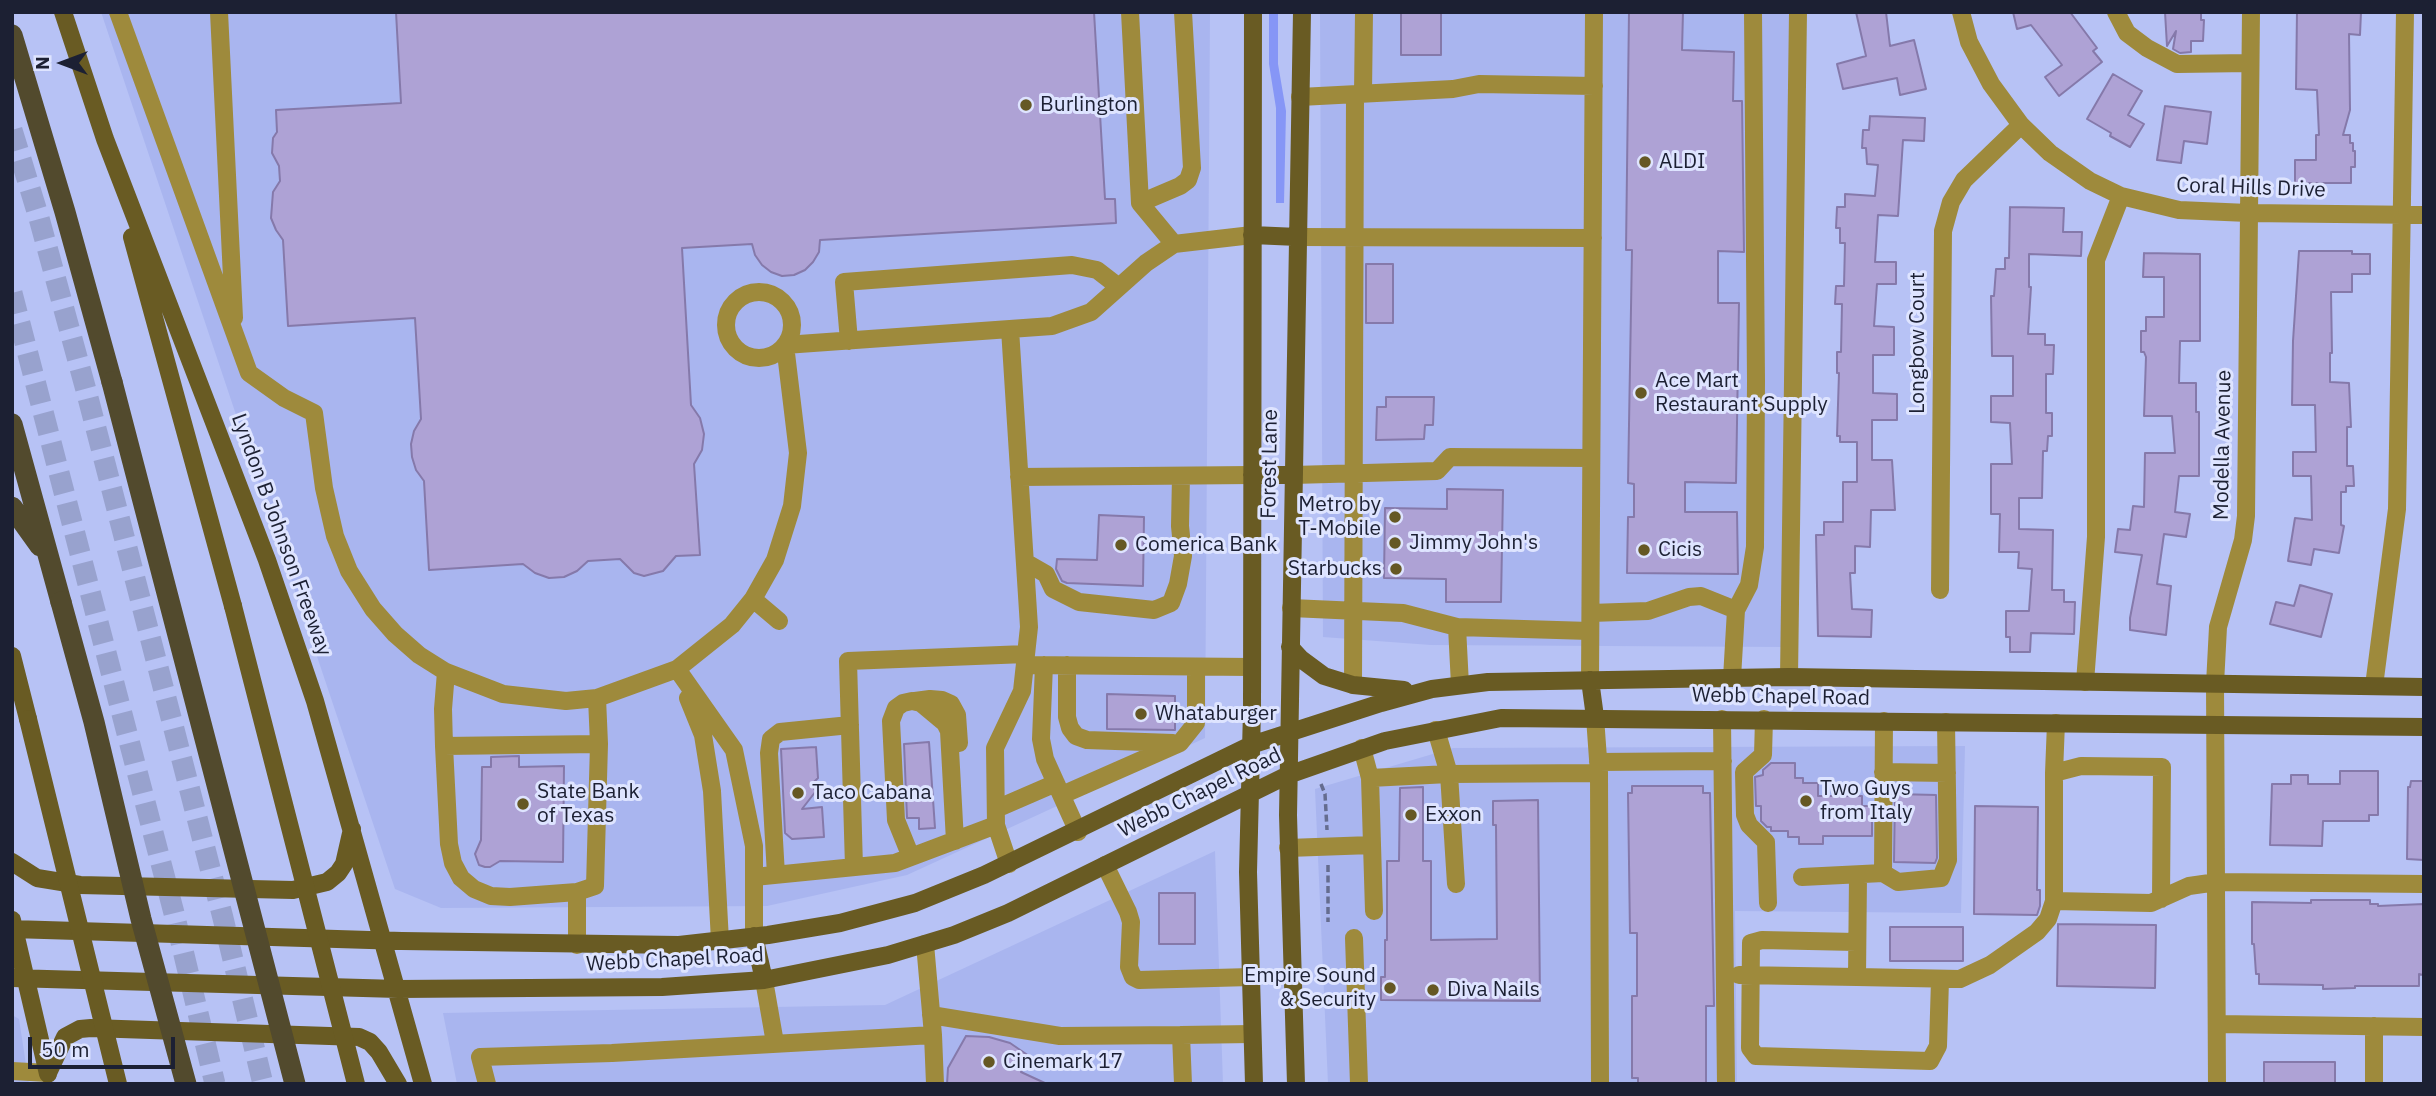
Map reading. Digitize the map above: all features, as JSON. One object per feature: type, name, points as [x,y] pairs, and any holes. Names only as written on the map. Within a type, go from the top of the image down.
[{"type":"highway","points":[[12,34],[65,212],[111,382],[295,1084]]},
{"type":"highway","points":[[12,424],[94,722],[141,919],[186,1084]]},
{"type":"highway","points":[[12,507],[49,559]]},
{"type":"main road","name":"Lyndon B Johnson Freeway","points":[[63,12],[105,139],[267,560],[315,701],[353,828],[423,1084]]},
{"type":"main road","name":"Forest Lane","points":[[1253,12],[1252,667],[1248,872],[1254,1084]]},
{"type":"main road","name":"Forest Lane","points":[[1296,1084],[1288,775],[1302,12]]},
{"type":"main road","points":[[105,139],[233,606],[356,1084]]},
{"type":"main road","points":[[1252,235],[1298,236]]},
{"type":"main road","points":[[1252,475],[1293,475]]},
{"type":"main road","points":[[1290,647],[1324,676],[1353,685],[1386,690],[1432,689]]},
{"type":"main road","points":[[12,656],[118,1084]]},
{"type":"main road","name":"Webb Chapel Road","points":[[13,926],[384,940],[679,946],[840,923],[915,903],[1009,864],[1251,745],[1432,689],[1488,682],[1789,677],[2424,687]]},
{"type":"main road","points":[[1590,680],[1595,717]]},
{"type":"main road","name":"Webb Chapel Road","points":[[19,978],[398,989],[662,987],[764,980],[888,955],[925,944],[1008,913],[1288,775],[1385,741],[1501,718],[2424,727]]},
{"type":"main road","points":[[12,862],[37,877],[80,885],[293,890],[327,882],[338,873],[344,864],[353,828]]},
{"type":"main road","points":[[13,926],[19,978],[50,1078]]},
{"type":"main road","points":[[754,936],[764,980]]},
{"type":"main road","points":[[50,1078],[65,1037],[80,1029],[104,1029],[359,1037],[379,1052],[398,1084]]},
{"type":"street","points":[[118,12],[248,373],[284,398],[314,413],[324,488],[335,536],[349,571],[373,609],[395,634],[419,655],[446,672],[503,694],[566,701],[597,698],[677,669],[732,625],[753,599],[775,560],[792,506],[798,453],[785,345],[1052,326],[1091,312],[1146,264],[1174,244],[1252,235]]},
{"type":"street","points":[[219,12],[235,335]]},
{"type":"street","points":[[1130,12],[1140,203],[1174,244]]},
{"type":"street","points":[[1140,203],[1180,186],[1188,180],[1192,168],[1184,12]]},
{"type":"street","points":[[1353,685],[1354,237],[1364,12]]},
{"type":"street","points":[[1590,680],[1594,12]]},
{"type":"street","points":[[1731,678],[1736,610],[1749,584],[1755,547],[1753,12]]},
{"type":"street","points":[[1789,677],[1798,12]]},
{"type":"street","name":"Coral Hills Drive","points":[[1961,12],[1969,42],[1991,84],[2021,125],[2050,153],[2090,181],[2121,196],[2179,210],[2424,215]]},
{"type":"street","points":[[2116,12],[2127,33],[2147,48],[2177,64],[2250,63]]},
{"type":"street","name":"Modella Avenue","points":[[2217,1084],[2215,684],[2218,627],[2243,540],[2246,516],[2251,12]]},
{"type":"street","points":[[2374,686],[2397,509],[2405,12]]},
{"type":"street","points":[[1300,97],[1453,89],[1479,84],[1594,86]]},
{"type":"street","name":"Longbow Court","points":[[1940,590],[1943,231],[1951,202],[1964,180],[2021,125]]},
{"type":"street","points":[[2085,682],[2095,537],[2096,260],[2121,196]]},
{"type":"street","points":[[1298,236],[1593,238]]},
{"type":"street","points":[[849,341],[844,282],[1072,265],[1097,270],[1119,287]]},
{"type":"street","points":[[1009,864],[996,817],[995,748],[1022,691],[1029,627],[1010,329]]},
{"type":"street","points":[[1293,475],[1437,471],[1450,457],[1591,458]]},
{"type":"street","points":[[1019,477],[1252,475]]},
{"type":"street","points":[[1025,562],[1046,573],[1054,589],[1079,602],[1154,610],[1171,603],[1183,556],[1180,526],[1181,476]]},
{"type":"street","points":[[1591,613],[1648,611],[1689,597],[1701,596],[1736,610]]},
{"type":"street","points":[[753,599],[779,621]]},
{"type":"street","points":[[1291,608],[1403,613],[1457,627],[1590,631]]},
{"type":"street","points":[[1457,627],[1460,685]]},
{"type":"street","points":[[854,867],[848,661],[1026,659],[1044,665],[1252,667]]},
{"type":"street","points":[[1044,665],[1041,739],[1045,759],[1078,832]]},
{"type":"street","points":[[1067,665],[1067,717],[1076,736],[1087,740],[1180,743]]},
{"type":"street","points":[[754,877],[895,863],[959,839],[996,817],[1059,789],[1180,743],[1196,723],[1196,667]]},
{"type":"street","points":[[677,669],[734,750],[754,846],[754,936]]},
{"type":"street","points":[[677,669],[703,735],[712,791],[720,940]]},
{"type":"street","points":[[446,672],[443,709],[449,844],[453,863],[461,878],[474,889],[491,896],[577,892],[595,886],[599,744],[597,698]]},
{"type":"street","points":[[911,857],[896,820],[891,721],[896,708],[912,701],[921,703],[934,712],[946,723],[949,731],[959,839]]},
{"type":"street","points":[[1595,717],[1599,767],[1600,1084]]},
{"type":"street","points":[[1722,719],[1726,1084]]},
{"type":"street","points":[[1764,719],[1763,755],[1744,772],[1745,815],[1749,825],[1766,842],[1768,903]]},
{"type":"street","points":[[1882,873],[1884,721]]},
{"type":"street","points":[[1802,877],[1882,873],[1898,883],[1941,878],[1948,860],[1947,722]]},
{"type":"street","points":[[1725,975],[1960,979],[2000,958],[2037,932],[2048,919],[2054,901],[2056,723]]},
{"type":"street","points":[[776,875],[769,753],[771,739],[780,732],[850,725]]},
{"type":"street","points":[[1436,730],[1449,774],[1456,884]]},
{"type":"street","points":[[444,746],[599,744]]},
{"type":"street","points":[[1362,748],[1370,779],[1374,911]]},
{"type":"street","points":[[1370,779],[1723,761]]},
{"type":"street","points":[[2054,773],[2081,766],[2162,767],[2161,899]]},
{"type":"street","points":[[1883,772],[1947,773]]},
{"type":"street","points":[[1288,848],[1372,845]]},
{"type":"street","points":[[1105,865],[1131,922],[1129,968],[1130,974],[1136,979],[1251,977]]},
{"type":"street","points":[[1857,977],[1858,876]]},
{"type":"street","points":[[2054,901],[2151,903],[2189,886],[2217,882],[2424,884]]},
{"type":"street","points":[[577,892],[577,945]]},
{"type":"street","points":[[1354,938],[1359,1084]]},
{"type":"street","points":[[1856,942],[1762,940],[1751,943],[1750,1048],[1756,1056],[1930,1061],[1938,1046],[1940,980]]},
{"type":"street","points":[[925,944],[932,1014],[934,1084]]},
{"type":"street","points":[[764,980],[775,1043]]},
{"type":"street","points":[[932,1014],[1060,1036],[1252,1034]]},
{"type":"street","points":[[2218,1024],[2424,1027]]},
{"type":"street","points":[[2374,1026],[2374,1084]]},
{"type":"street","points":[[487,1084],[480,1057],[933,1035]]},
{"type":"street","points":[[1181,1035],[1183,1084]]},
{"type":"street","points":[[12,1071],[50,1078]]},
{"type":"shaded area","points":[[101,12],[1210,12],[1205,738],[907,875],[767,906],[441,908],[395,889]]},
{"type":"shaded area","points":[[1269,12],[1278,12],[1278,64],[1286,111],[1284,203],[1276,203],[1276,108],[1269,64]]},
{"type":"shaded area","points":[[1320,12],[1790,12],[1786,647],[1431,645],[1323,637]]},
{"type":"shaded area","points":[[1965,746],[1961,913],[1735,911],[1737,1084],[1328,1084],[1315,789],[1453,748]]},
{"type":"shaded area","points":[[1215,851],[1223,1084],[457,1084],[443,1013],[885,1005]]},
{"type":"shaded area","points":[[12,1015],[19,1019],[29,1084],[12,1084]]},
{"type":"building","points":[[396,12],[1094,12],[1105,199],[1115,199],[1116,223],[820,240],[819,252],[805,270],[782,276],[762,265],[752,244],[682,248],[691,405],[700,418],[704,434],[702,450],[694,464],[700,555],[676,556],[663,571],[644,576],[634,573],[620,559],[588,561],[577,571],[564,577],[549,578],[535,573],[523,564],[429,570],[424,481],[416,470],[411,444],[421,419],[415,318],[288,326],[283,240],[271,218],[273,192],[280,181],[279,166],[272,153],[273,138],[277,132],[276,110],[401,103]]},
{"type":"building","points":[[1401,12],[1441,12],[1441,55],[1401,55]]},
{"type":"building","points":[[1629,12],[1683,12],[1682,50],[1734,52],[1733,101],[1742,101],[1744,252],[1718,251],[1718,303],[1739,303],[1736,483],[1685,482],[1685,512],[1737,512],[1738,574],[1627,573],[1628,517],[1634,517],[1634,484],[1628,483],[1632,250],[1626,250]]},
{"type":"building","points":[[1856,12],[1886,12],[1890,46],[1914,40],[1926,89],[1900,95],[1897,78],[1843,89],[1837,64],[1866,56]]},
{"type":"building","points":[[2013,12],[2070,12],[2097,48],[2093,51],[2102,62],[2059,96],[2045,77],[2062,65],[2031,25],[2017,29]]},
{"type":"building","points":[[2165,12],[2201,12],[2201,20],[2204,20],[2203,41],[2191,41],[2191,52],[2180,53],[2173,49],[2176,31],[2167,46]]},
{"type":"building","points":[[2297,12],[2361,12],[2360,35],[2349,34],[2350,110],[2343,135],[2350,135],[2350,143],[2353,143],[2355,151],[2351,183],[2295,183],[2295,160],[2316,160],[2316,135],[2319,135],[2317,90],[2296,89]]},
{"type":"building","points":[[2113,74],[2142,91],[2128,115],[2144,124],[2130,147],[2087,119]]},
{"type":"building","points":[[2165,106],[2211,112],[2207,144],[2184,141],[2181,163],[2157,160]]},
{"type":"building","points":[[1870,116],[1925,118],[1924,141],[1903,140],[1898,216],[1878,215],[1875,262],[1896,262],[1896,284],[1877,284],[1874,326],[1894,327],[1894,355],[1873,355],[1873,393],[1897,394],[1897,420],[1872,420],[1872,460],[1892,460],[1895,510],[1871,510],[1870,547],[1855,546],[1855,573],[1850,573],[1852,609],[1872,610],[1871,637],[1818,636],[1816,535],[1824,535],[1824,522],[1843,522],[1843,482],[1857,482],[1857,442],[1840,442],[1840,436],[1837,436],[1837,352],[1841,352],[1842,304],[1835,304],[1836,286],[1844,286],[1845,243],[1840,243],[1840,228],[1836,228],[1837,207],[1845,207],[1845,194],[1875,196],[1878,165],[1867,164],[1866,148],[1862,148],[1863,130],[1869,130]]},
{"type":"building","points":[[2010,207],[2064,208],[2063,232],[2082,232],[2081,256],[2029,254],[2031,287],[2028,334],[2045,334],[2045,345],[2054,345],[2053,374],[2046,374],[2046,413],[2052,413],[2052,436],[2048,436],[2047,451],[2043,451],[2042,498],[2019,498],[2019,529],[2053,530],[2052,590],[2064,590],[2064,602],[2075,602],[2074,634],[2031,633],[2030,652],[2010,652],[2010,637],[2006,637],[2006,611],[2029,611],[2032,569],[2018,568],[2019,552],[1999,552],[2000,514],[1991,514],[1991,464],[2012,464],[2010,423],[1991,422],[1991,396],[2013,396],[2013,356],[1992,356],[1991,296],[1994,296],[1996,269],[2005,269],[2005,258],[2009,258]]},
{"type":"building","points":[[2299,251],[2352,251],[2352,254],[2370,254],[2370,274],[2352,274],[2352,292],[2331,292],[2330,382],[2349,383],[2351,427],[2347,427],[2347,466],[2353,466],[2354,486],[2346,486],[2346,492],[2341,492],[2341,525],[2344,526],[2339,553],[2314,549],[2311,565],[2288,561],[2295,518],[2312,520],[2311,476],[2293,476],[2293,452],[2316,452],[2315,405],[2292,405]]},
{"type":"building","points":[[2144,253],[2200,254],[2200,341],[2180,341],[2179,383],[2196,383],[2199,476],[2179,476],[2175,512],[2190,514],[2186,537],[2164,534],[2157,584],[2171,586],[2166,635],[2130,630],[2142,555],[2115,552],[2118,529],[2130,530],[2133,506],[2144,507],[2145,453],[2175,453],[2172,416],[2144,416],[2146,357],[2144,352],[2141,352],[2141,331],[2146,331],[2146,317],[2164,317],[2164,277],[2143,277]]},
{"type":"building","points":[[1366,264],[1393,264],[1393,323],[1366,323]]},
{"type":"building","points":[[1386,397],[1434,397],[1433,425],[1425,425],[1424,439],[1376,440],[1377,407],[1386,407]]},
{"type":"building","points":[[1447,489],[1503,490],[1501,602],[1446,602],[1446,579],[1384,578],[1385,508],[1447,509]]},
{"type":"building","name":"Comerica Bank","points":[[1099,515],[1144,517],[1143,586],[1062,581],[1056,569],[1057,559],[1097,560]]},
{"type":"building","points":[[2300,585],[2332,594],[2321,637],[2270,624],[2276,602],[2294,606]]},
{"type":"building","name":"Whataburger","points":[[1107,694],[1175,696],[1175,730],[1107,729]]},
{"type":"building","points":[[929,742],[935,828],[919,829],[919,818],[907,818],[904,744]]},
{"type":"building","name":"Taco Cabana","points":[[816,747],[818,778],[811,785],[816,791],[802,809],[822,807],[824,837],[792,839],[785,833],[781,749]]},
{"type":"building","name":"State Bank of Texas","points":[[519,756],[519,767],[564,766],[563,862],[500,861],[490,867],[479,865],[475,854],[481,840],[482,767],[491,767],[491,757]]},
{"type":"building","name":"Two Guys from Italy","points":[[1771,763],[1795,763],[1795,778],[1803,778],[1803,783],[1818,783],[1818,796],[1862,796],[1862,806],[1872,806],[1872,836],[1823,836],[1823,844],[1799,844],[1799,837],[1788,837],[1788,831],[1771,831],[1771,827],[1761,821],[1761,806],[1756,806],[1755,777],[1763,775],[1763,770]]},
{"type":"building","points":[[2340,771],[2378,771],[2378,815],[2369,815],[2369,821],[2323,821],[2322,846],[2270,845],[2272,784],[2291,784],[2291,775],[2308,775],[2308,784],[2340,784]]},
{"type":"building","points":[[2411,781],[2424,781],[2424,860],[2407,859],[2408,787]]},
{"type":"building","points":[[1632,786],[1703,786],[1703,793],[1710,793],[1714,1006],[1706,1006],[1706,1084],[1638,1084],[1638,1078],[1632,1078],[1632,996],[1637,996],[1637,933],[1630,933],[1628,793],[1632,793]]},
{"type":"building","points":[[1423,787],[1423,861],[1431,861],[1431,940],[1497,939],[1496,825],[1493,825],[1493,801],[1538,800],[1540,1001],[1381,1000],[1381,977],[1385,977],[1387,940],[1387,861],[1399,861],[1400,788]]},
{"type":"building","points":[[1895,794],[1936,795],[1935,863],[1894,862]]},
{"type":"building","points":[[1975,806],[2038,807],[2037,890],[2040,890],[2040,906],[2037,915],[1974,914]]},
{"type":"building","points":[[1159,893],[1195,893],[1195,944],[1159,944]]},
{"type":"building","points":[[2311,900],[2370,900],[2370,904],[2378,906],[2424,904],[2423,975],[2419,974],[2419,986],[2323,989],[2323,985],[2259,984],[2252,944],[2252,902],[2311,903]]},
{"type":"building","points":[[2058,924],[2156,925],[2155,988],[2057,986]]},
{"type":"building","points":[[1890,927],[1963,927],[1963,961],[1890,961]]},
{"type":"building","name":"Cinemark 17","points":[[966,1036],[989,1037],[1010,1043],[1029,1056],[1021,1072],[1047,1084],[947,1084],[948,1068]]},
{"type":"building","points":[[2264,1062],[2335,1062],[2335,1084],[2264,1084]]},
{"type":"tunnel","points":[[12,130],[86,390],[223,918],[263,1084]]},
{"type":"tunnel","points":[[12,293],[174,913],[215,1084]]},
{"type":"place","name":"Burlington","points":[[1026,105]]},
{"type":"place","name":"ALDI","points":[[1645,162]]},
{"type":"place","name":"Ace Mart Restaurant Supply","points":[[1641,393]]},
{"type":"place","name":"Metro by T-Mobile","points":[[1395,517]]},
{"type":"place","name":"Jimmy John's","points":[[1395,543]]},
{"type":"place","name":"Comerica Bank","points":[[1121,545]]},
{"type":"place","name":"Cicis","points":[[1644,550]]},
{"type":"place","name":"Starbucks","points":[[1396,569]]},
{"type":"place","name":"Whataburger","points":[[1141,714]]},
{"type":"place","name":"Taco Cabana","points":[[798,793]]},
{"type":"place","name":"Two Guys from Italy","points":[[1806,801]]},
{"type":"place","name":"State Bank of Texas","points":[[523,804]]},
{"type":"place","name":"Exxon","points":[[1411,815]]},
{"type":"place","name":"Empire Sound & Security","points":[[1390,988]]},
{"type":"place","name":"Diva Nails","points":[[1433,990]]},
{"type":"place","name":"Cinemark 17","points":[[989,1062]]}]
